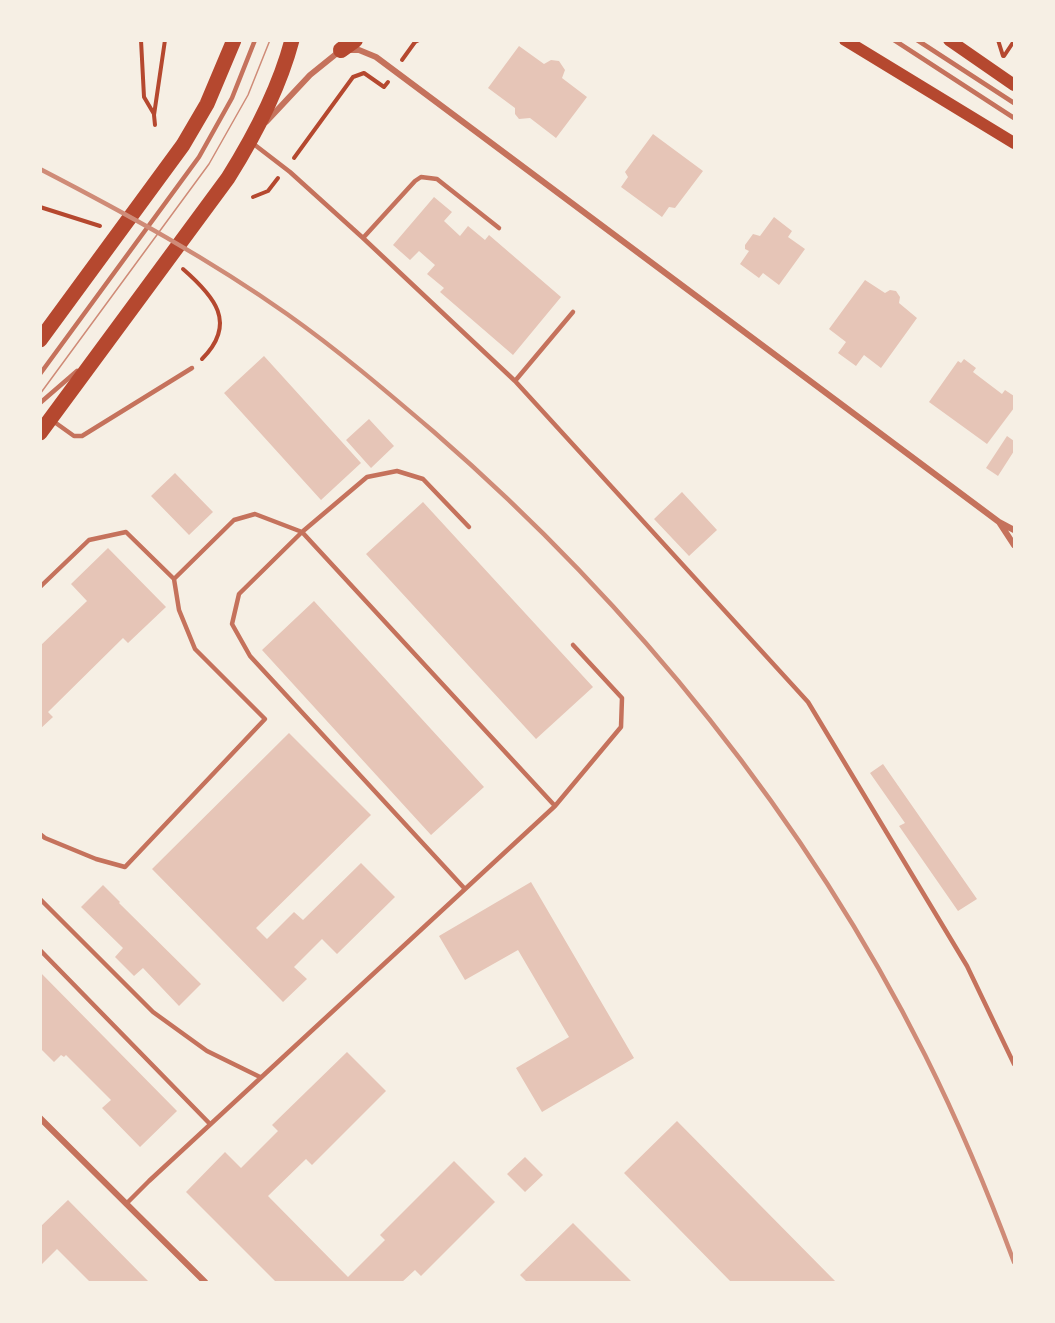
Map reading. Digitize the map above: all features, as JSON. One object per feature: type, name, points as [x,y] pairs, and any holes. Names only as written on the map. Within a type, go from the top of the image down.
[{"type":"highway","points":[[341,50],[355,40]]},
{"type":"main road","points":[[40,433],[228,178],[253,137],[279,80],[292,40]]},
{"type":"main road","points":[[845,40],[1014,143]]},
{"type":"main road","points":[[949,40],[1014,85]]},
{"type":"main road","points":[[40,340],[183,145],[207,104],[230,42]]},
{"type":"street","points":[[253,137],[310,75],[341,50],[359,50],[376,57],[999,522],[1014,530]]},
{"type":"street","points":[[999,522],[1014,546]]},
{"type":"street","points":[[40,1118],[205,1282]]},
{"type":"lane","points":[[40,374],[199,157],[232,98],[255,40]]},
{"type":"lane","points":[[894,40],[1014,118]]},
{"type":"lane","points":[[917,40],[1014,103]]},
{"type":"lane","points":[[253,137],[515,381],[808,702],[967,966],[1014,1064]]},
{"type":"lane","points":[[363,238],[414,181],[421,177],[437,179],[499,228]]},
{"type":"lane","points":[[515,381],[573,312]]},
{"type":"lane","points":[[40,403],[99,352]]},
{"type":"lane","points":[[50,419],[74,436],[82,436],[192,368]]},
{"type":"lane","points":[[465,889],[250,656],[232,624],[239,594],[302,532],[367,477],[397,471],[423,479],[469,527]]},
{"type":"lane","points":[[174,579],[234,520],[255,514],[302,532],[555,806]]},
{"type":"lane","points":[[40,587],[89,540],[126,532],[174,579],[178,610],[195,649],[265,719],[125,867],[96,859],[40,834]]},
{"type":"lane","points":[[126,1204],[555,806],[621,727],[622,698],[573,645]]},
{"type":"lane","points":[[40,899],[153,1012],[207,1051],[261,1077]]},
{"type":"lane","points":[[40,950],[210,1124]]},
{"type":"path","points":[[141,40],[144,97],[154,115]]},
{"type":"path","points":[[155,125],[154,115],[165,40]]},
{"type":"path","points":[[401,62],[415,42],[419,40]]},
{"type":"path","points":[[998,40],[1004,57],[1014,41]]},
{"type":"path","points":[[349,71],[353,77]]},
{"type":"path","points":[[254,197],[268,191],[353,77],[364,73],[384,87],[390,78]]},
{"type":"path","points":[[40,207],[70,216]]},
{"type":"building","points":[[519,46],[544,64],[551,60],[559,61],[565,70],[562,78],[587,97],[556,138],[530,118],[519,119],[515,114],[515,108],[488,88]]},
{"type":"building","points":[[653,134],[703,171],[675,208],[669,207],[662,217],[621,187],[628,177],[625,172]]},
{"type":"building","points":[[434,197],[452,212],[444,221],[460,236],[468,226],[485,240],[489,235],[561,297],[513,355],[440,292],[444,288],[427,274],[435,265],[419,251],[410,260],[393,245]]},
{"type":"building","points":[[774,217],[792,231],[788,237],[805,249],[779,285],[763,273],[759,278],[740,264],[749,251],[745,249],[745,245],[753,234],[760,236]]},
{"type":"building","points":[[865,280],[885,293],[890,290],[896,291],[900,297],[899,303],[917,318],[881,368],[864,355],[856,366],[838,353],[846,342],[829,329]]},
{"type":"building","points":[[264,356],[361,463],[321,500],[224,393]]},
{"type":"building","points":[[964,359],[976,368],[973,372],[1002,394],[1005,390],[1014,396],[1014,408],[987,444],[929,402],[958,361],[961,363]]},
{"type":"building","points":[[369,419],[394,446],[371,468],[346,440]]},
{"type":"building","points":[[1007,436],[1014,441],[1014,451],[998,476],[986,468]]},
{"type":"building","points":[[175,473],[213,512],[189,535],[151,496]]},
{"type":"building","points":[[682,492],[717,530],[689,556],[654,519]]},
{"type":"building","points":[[423,502],[593,687],[536,739],[366,554]]},
{"type":"building","points":[[108,548],[166,607],[128,643],[123,638],[48,712],[53,717],[40,729],[40,646],[87,601],[71,584]]},
{"type":"building","points":[[314,601],[484,787],[431,835],[262,650]]},
{"type":"building","points":[[289,733],[371,815],[256,928],[267,939],[294,912],[303,920],[361,863],[395,897],[337,954],[322,939],[294,967],[307,979],[283,1002],[152,869]]},
{"type":"building","points":[[883,764],[977,899],[958,911],[899,826],[905,823],[870,773]]},
{"type":"building","points":[[531,882],[634,1058],[542,1112],[516,1068],[569,1037],[518,950],[465,980],[439,936]]},
{"type":"building","points":[[103,885],[201,984],[179,1006],[143,968],[134,976],[115,957],[123,948],[81,907]]},
{"type":"building","points":[[40,972],[177,1111],[140,1147],[102,1108],[111,1100],[66,1055],[64,1057],[61,1055],[54,1062],[40,1048]]},
{"type":"building","points":[[347,1052],[386,1091],[312,1165],[306,1159],[268,1196],[348,1277],[385,1240],[380,1235],[454,1161],[495,1202],[421,1276],[415,1270],[402,1282],[276,1282],[186,1192],[225,1152],[241,1168],[278,1131],[272,1125]]},
{"type":"building","points":[[677,1121],[836,1282],[731,1282],[624,1173]]},
{"type":"building","points":[[525,1157],[543,1175],[525,1192],[507,1174]]},
{"type":"building","points":[[68,1200],[149,1282],[90,1282],[57,1249],[42,1264],[40,1262],[40,1227]]},
{"type":"building","points":[[573,1223],[632,1282],[527,1282],[520,1275]]},
{"type":"tram line","points":[[40,394],[209,164],[248,95],[270,40]]},
{"type":"railway","points":[[40,169],[135,220],[227,274],[287,314],[343,356],[434,432],[507,499],[578,569],[645,643],[770,799],[826,882],[878,967],[950,1106],[1014,1262]]}]
